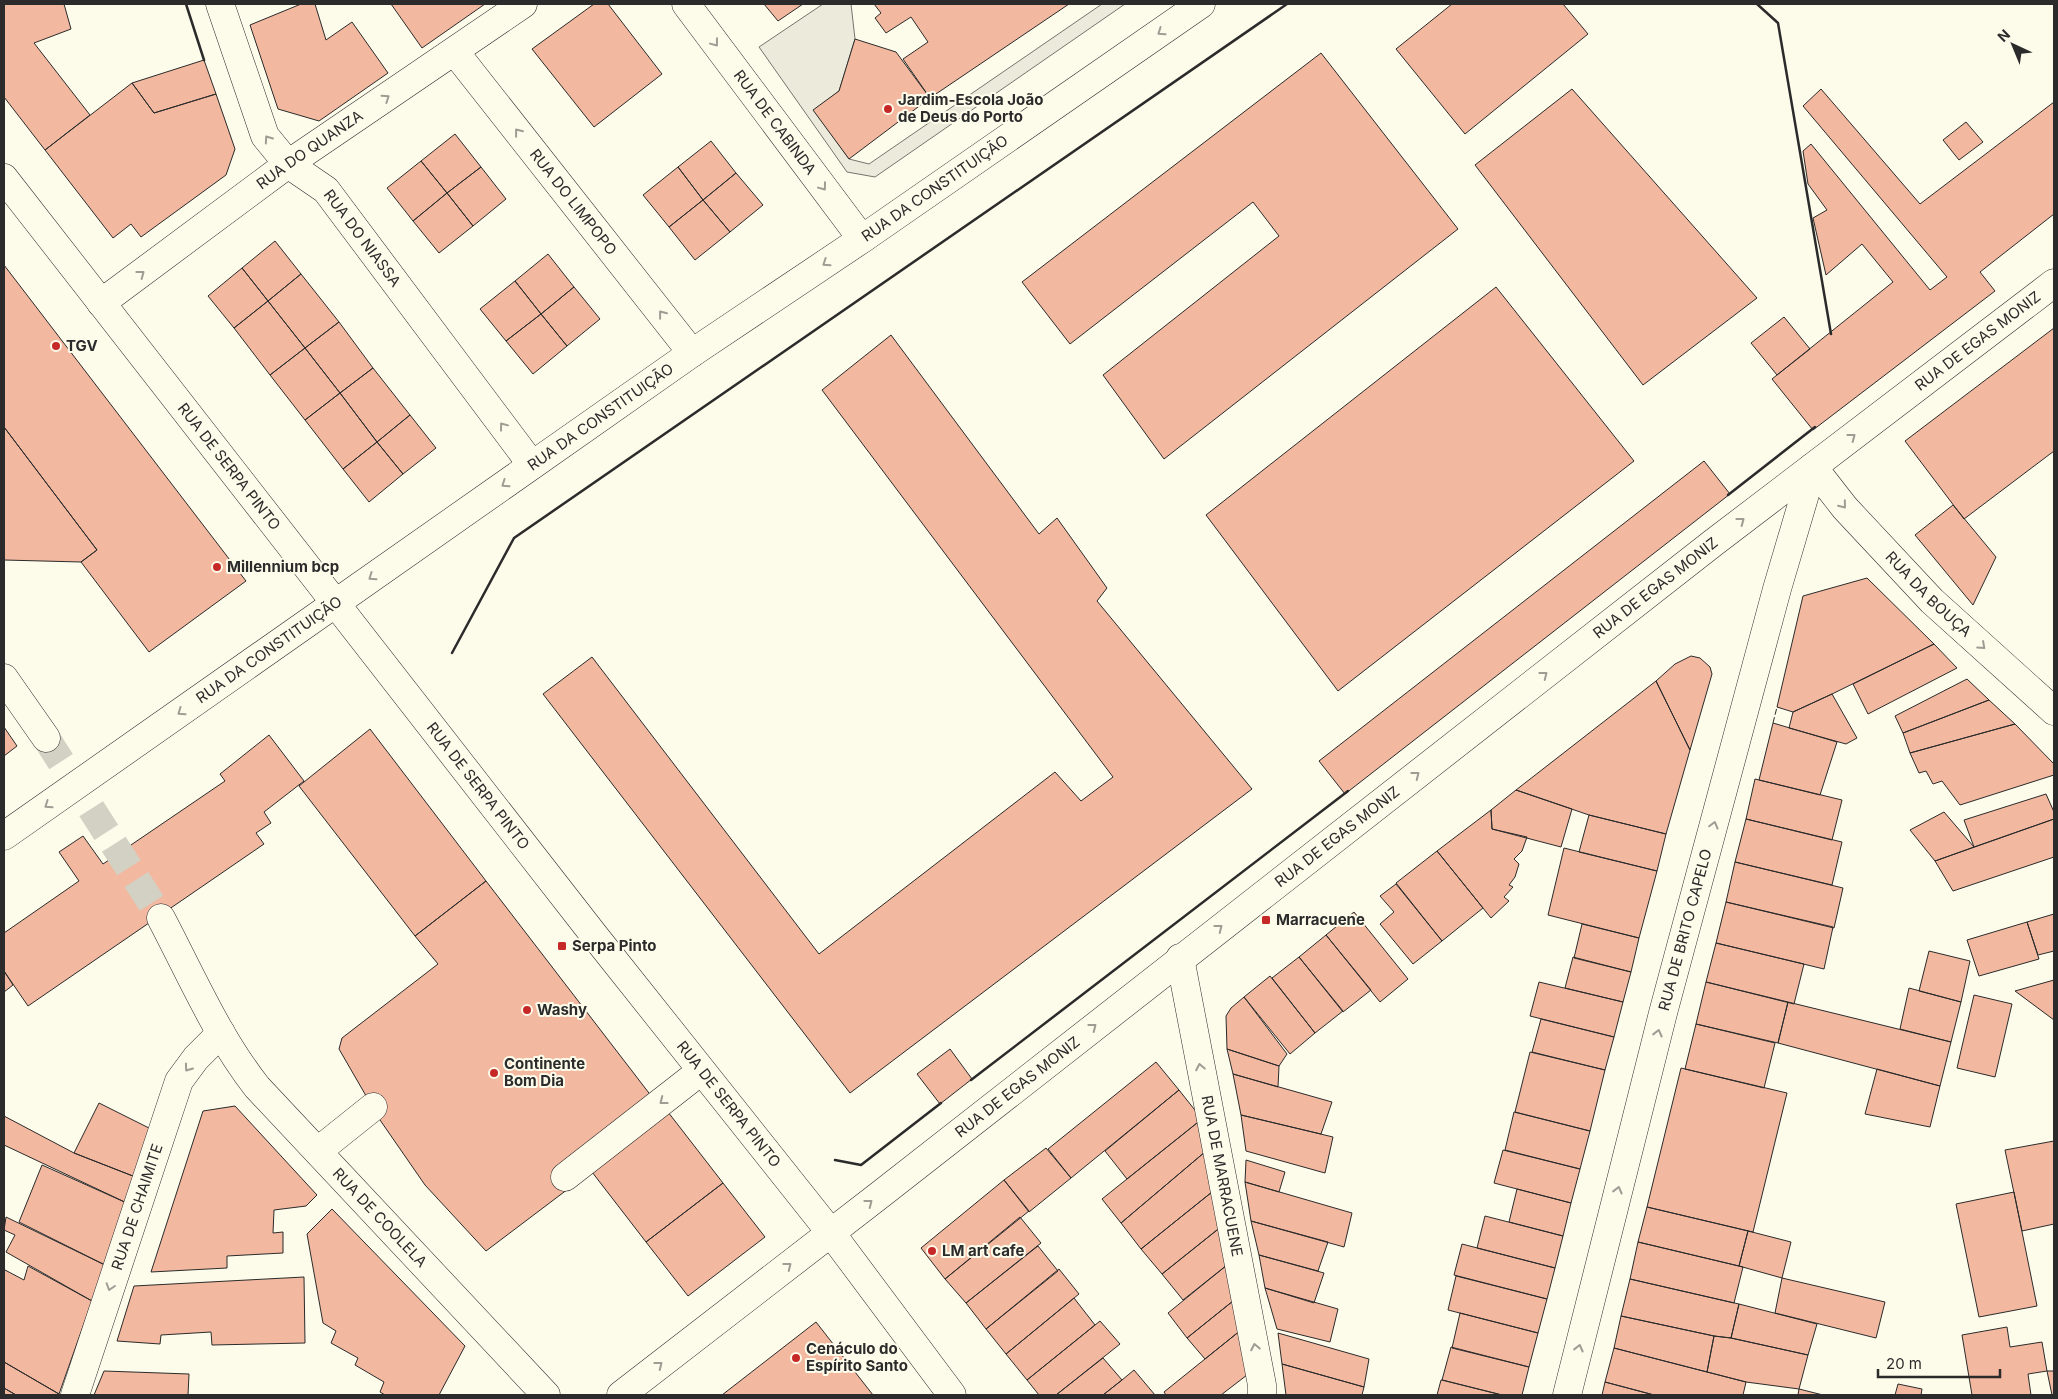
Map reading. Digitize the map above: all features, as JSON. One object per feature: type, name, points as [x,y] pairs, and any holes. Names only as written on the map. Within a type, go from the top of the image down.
[{"type":"street","name":"RUA DO NIASSA","points":[[220,4],[265,136],[288,164],[326,190],[532,465]]},
{"type":"street","name":"RUA DO QUANZA","points":[[101,303],[288,164],[523,4]]},
{"type":"street","name":"RUA DE CABINDA","points":[[686,4],[862,239]]},
{"type":"street","name":"RUA DA CONSTITUIÇÃO","points":[[4,836],[692,352],[862,239],[1202,4]]},
{"type":"street","name":"RUA DO LIMPOPO","points":[[455,52],[692,352]]},
{"type":"street","name":"RUA DE SERPA PINTO","points":[[4,178],[701,1071],[831,1233],[952,1395]]},
{"type":"street","name":"RUA DE EGAS MONIZ","points":[[621,1395],[1713,543],[2054,283]]},
{"type":"street","name":"RUA DA BOUÇA","points":[[1813,467],[1845,508],[1932,601],[2054,711]]},
{"type":"street","name":"RUA DE BRITO CAPELO","points":[[1567,1395],[1666,1003],[1780,580],[1813,467]]},
{"type":"street","points":[[4,678],[46,738]]},
{"type":"street","name":"RUA DE COOLELA","points":[[161,918],[239,1064],[257,1087],[546,1395]]},
{"type":"street","name":"RUA DE MARRACUENE","points":[[1180,958],[1258,1392]]},
{"type":"street","name":"RUA DE CHAIMITE","points":[[74,1395],[179,1081],[196,1058],[221,1032]]},
{"type":"street","points":[[565,1176],[701,1071]]},
{"type":"street","points":[[318,1151],[373,1108]]},
{"type":"shaded area","points":[[823,4],[851,4],[855,39],[839,91],[814,110],[849,159],[869,164],[1102,4],[1125,4],[875,177],[847,172],[759,47]]},
{"type":"building","points":[[4,4],[64,4],[71,29],[34,43],[90,115],[45,150],[4,97]]},
{"type":"building","points":[[301,4],[315,4],[326,40],[352,22],[388,73],[319,121],[278,109],[250,25]]},
{"type":"building","points":[[391,4],[485,4],[422,48]]},
{"type":"building","points":[[594,4],[608,4],[662,74],[594,127],[532,49]]},
{"type":"building","points":[[764,4],[803,4],[778,21]]},
{"type":"building","points":[[874,4],[1069,4],[930,98],[903,59],[928,42],[911,17],[886,33],[875,18],[881,13]]},
{"type":"building","points":[[1452,4],[1563,4],[1588,34],[1465,134],[1396,49]]},
{"type":"building","points":[[855,39],[896,52],[930,98],[849,159],[813,110],[839,91]]},
{"type":"building","points":[[1321,53],[1458,229],[1164,459],[1103,375],[1279,236],[1253,202],[1070,344],[1022,282]]},
{"type":"building","points":[[204,60],[216,94],[154,113],[132,83]]},
{"type":"building","points":[[132,83],[154,113],[216,94],[235,149],[226,175],[141,237],[131,224],[113,238],[45,150]]},
{"type":"building","points":[[1572,89],[1757,298],[1643,385],[1475,165]]},
{"type":"building","points":[[1821,89],[1920,204],[2054,102],[2054,214],[1980,272],[1995,291],[1813,430],[1772,379],[1893,282],[1862,244],[1826,275],[1813,218],[1827,210],[1808,184],[1803,151],[1811,144],[1930,290],[1947,277],[1803,106]]},
{"type":"building","points":[[1966,122],[1983,142],[1959,160],[1943,140]]},
{"type":"building","points":[[455,134],[481,167],[447,193],[421,161]]},
{"type":"building","points":[[711,141],[736,173],[703,200],[678,167]]},
{"type":"building","points":[[421,161],[447,193],[413,221],[387,188]]},
{"type":"building","points":[[481,167],[506,199],[473,226],[447,193]]},
{"type":"building","points":[[678,167],[703,200],[669,227],[643,195]]},
{"type":"building","points":[[736,173],[763,205],[730,232],[703,200]]},
{"type":"building","points":[[447,193],[473,226],[439,253],[413,221]]},
{"type":"building","points":[[703,200],[730,232],[695,260],[669,227]]},
{"type":"building","points":[[275,241],[301,274],[268,301],[242,268]]},
{"type":"building","points":[[548,254],[574,287],[541,314],[515,281]]},
{"type":"building","points":[[4,265],[246,581],[149,652],[81,562],[97,550],[4,427]]},
{"type":"building","points":[[242,268],[268,301],[234,328],[208,296]]},
{"type":"building","points":[[301,274],[339,322],[305,348],[268,301]]},
{"type":"building","points":[[515,281],[541,314],[506,341],[480,309]]},
{"type":"building","points":[[574,287],[600,319],[567,346],[541,314]]},
{"type":"building","points":[[1496,287],[1634,461],[1338,691],[1206,515]]},
{"type":"building","points":[[268,301],[305,348],[270,375],[234,328]]},
{"type":"building","points":[[541,314],[567,346],[533,374],[506,341]]},
{"type":"building","points":[[1784,317],[1810,349],[1777,375],[1751,343]]},
{"type":"building","points":[[339,322],[373,368],[340,393],[305,348]]},
{"type":"building","points":[[2054,328],[2054,451],[1964,519],[1905,441]]},
{"type":"building","points":[[891,335],[1039,534],[1057,518],[1107,588],[1097,601],[1252,789],[850,1093],[543,694],[592,657],[819,954],[1055,772],[1081,801],[1113,777],[822,390]]},
{"type":"building","points":[[305,348],[340,393],[305,420],[270,375]]},
{"type":"building","points":[[373,368],[410,415],[377,442],[340,393]]},
{"type":"building","points":[[340,393],[377,442],[343,469],[305,420]]},
{"type":"building","points":[[410,415],[436,448],[403,474],[377,442]]},
{"type":"building","points":[[4,427],[97,550],[81,562],[4,560]]},
{"type":"building","points":[[377,442],[403,474],[369,502],[343,469]]},
{"type":"building","points":[[1704,461],[1730,494],[1345,794],[1319,761]]},
{"type":"building","points":[[1953,505],[1996,557],[1973,605],[1915,535]]},
{"type":"building","points":[[1867,578],[1934,644],[1793,712],[1777,707],[1803,596]]},
{"type":"building","points":[[1934,644],[1957,668],[1868,714],[1853,684]]},
{"type":"building","points":[[1691,656],[1700,658],[1710,667],[1712,674],[1690,750],[1656,681],[1675,664]]},
{"type":"building","points":[[1967,679],[1989,700],[1903,733],[1895,716]]},
{"type":"building","points":[[1656,681],[1690,750],[1666,834],[1589,815],[1516,790]]},
{"type":"building","points":[[1832,694],[1857,738],[1846,744],[1789,728],[1793,712]]},
{"type":"building","points":[[1989,700],[2015,724],[1910,753],[1903,733]]},
{"type":"building","points":[[1773,723],[1837,742],[1820,795],[1759,780]]},
{"type":"building","points":[[2015,724],[2054,764],[2054,775],[1960,805],[1942,781],[1933,784],[1926,771],[1919,773],[1910,753]]},
{"type":"building","points":[[4,727],[17,746],[4,756]]},
{"type":"building","points":[[370,729],[486,881],[415,936],[299,786]]},
{"type":"building","points":[[269,735],[304,781],[264,812],[271,823],[256,833],[264,844],[28,1006],[4,971],[4,933],[79,881],[59,852],[83,836],[103,864],[225,781],[220,774]]},
{"type":"building","points":[[1755,779],[1842,800],[1832,840],[1746,819]]},
{"type":"building","points":[[1516,790],[1572,809],[1561,847],[1492,829],[1491,810]]},
{"type":"building","points":[[2046,794],[2054,812],[2054,819],[1974,847],[1964,820]]},
{"type":"building","points":[[1491,810],[1492,829],[1527,837],[1522,851],[1514,859],[1519,864],[1515,877],[1509,885],[1513,887],[1504,897],[1509,901],[1491,918],[1437,851]]},
{"type":"building","points":[[1944,812],[1974,847],[1935,861],[1910,830]]},
{"type":"building","points":[[1589,815],[1666,834],[1657,871],[1579,852]]},
{"type":"building","points":[[1746,819],[1842,842],[1832,885],[1735,862]]},
{"type":"building","points":[[2054,819],[2054,857],[1953,891],[1935,861]]},
{"type":"building","points":[[1564,848],[1657,871],[1639,938],[1548,915]]},
{"type":"building","points":[[1437,851],[1483,908],[1442,941],[1396,883]]},
{"type":"building","points":[[1735,862],[1843,888],[1834,928],[1726,902]]},
{"type":"building","name":"Continente Bom Dia","points":[[486,881],[652,1097],[572,1186],[486,1251],[425,1185],[380,1120],[339,1049],[342,1038],[438,964],[415,936]]},
{"type":"building","points":[[1396,884],[1442,941],[1413,964],[1380,924],[1394,912],[1380,896]]},
{"type":"building","points":[[1726,902],[1833,927],[1824,969],[1716,943]]},
{"type":"building","points":[[1354,912],[1408,979],[1380,1002],[1326,935]]},
{"type":"building","points":[[2054,914],[2054,951],[2038,955],[2027,922]]},
{"type":"building","points":[[2027,922],[2039,959],[1979,976],[1967,940]]},
{"type":"building","points":[[1582,924],[1639,938],[1631,972],[1574,958]]},
{"type":"building","points":[[1326,935],[1371,990],[1343,1012],[1299,957]]},
{"type":"building","points":[[1716,943],[1804,964],[1794,1004],[1706,982]]},
{"type":"building","points":[[1929,951],[1970,961],[1961,1002],[1919,991]]},
{"type":"building","points":[[1299,957],[1343,1011],[1315,1033],[1272,978]]},
{"type":"building","points":[[1573,957],[1631,972],[1623,1002],[1565,988]]},
{"type":"building","points":[[4,971],[13,985],[4,992]]},
{"type":"building","points":[[1270,976],[1315,1033],[1290,1054],[1244,997]]},
{"type":"building","points":[[2054,980],[2054,1020],[2015,991]]},
{"type":"building","points":[[1539,982],[1623,1002],[1614,1037],[1530,1016]]},
{"type":"building","points":[[1706,982],[1788,1002],[1778,1043],[1696,1024]]},
{"type":"building","points":[[1909,988],[1961,1002],[1951,1042],[1900,1029]]},
{"type":"building","points":[[1974,995],[2012,1004],[1995,1077],[1957,1068]]},
{"type":"building","points":[[1244,997],[1287,1054],[1279,1066],[1227,1049],[1226,1016],[1231,1008]]},
{"type":"building","points":[[1788,1002],[1951,1042],[1940,1086],[1778,1043]]},
{"type":"building","points":[[1541,1019],[1614,1037],[1605,1070],[1532,1052]]},
{"type":"building","points":[[1696,1024],[1775,1043],[1764,1088],[1685,1069]]},
{"type":"building","points":[[950,1049],[972,1079],[940,1104],[917,1074]]},
{"type":"building","points":[[1227,1049],[1279,1066],[1278,1087],[1233,1074]]},
{"type":"building","points":[[1530,1052],[1605,1070],[1590,1131],[1515,1112]]},
{"type":"building","points":[[1156,1062],[1179,1090],[1071,1178],[1048,1149]]},
{"type":"building","points":[[1681,1068],[1787,1093],[1753,1232],[1647,1207]]},
{"type":"building","points":[[1877,1069],[1940,1086],[1930,1127],[1865,1114]]},
{"type":"building","points":[[1233,1074],[1332,1102],[1321,1134],[1241,1115]]},
{"type":"building","points":[[1179,1090],[1202,1119],[1127,1179],[1105,1151]]},
{"type":"building","points":[[99,1103],[153,1130],[138,1178],[74,1153]]},
{"type":"building","points":[[235,1106],[317,1195],[306,1206],[274,1210],[273,1233],[283,1232],[283,1253],[227,1256],[227,1268],[151,1272],[203,1111]]},
{"type":"building","points":[[668,1112],[723,1183],[646,1242],[592,1172]]},
{"type":"building","points":[[1514,1112],[1590,1131],[1580,1169],[1505,1150]]},
{"type":"building","points":[[1241,1115],[1333,1137],[1325,1173],[1246,1151]]},
{"type":"building","points":[[4,1116],[74,1153],[138,1178],[129,1204],[4,1145]]},
{"type":"building","points":[[1202,1119],[1212,1146],[1121,1223],[1102,1199]]},
{"type":"building","points":[[2054,1141],[2054,1224],[2022,1231],[2005,1150]]},
{"type":"building","points":[[1212,1146],[1217,1188],[1141,1249],[1121,1223]]},
{"type":"building","points":[[1046,1148],[1071,1178],[1029,1212],[1004,1180]]},
{"type":"building","points":[[1503,1150],[1580,1169],[1571,1203],[1494,1183]]},
{"type":"building","points":[[1246,1160],[1285,1172],[1279,1192],[1245,1182]]},
{"type":"building","points":[[42,1165],[129,1204],[107,1266],[19,1222]]},
{"type":"building","points":[[1004,1180],[1029,1211],[945,1279],[921,1248]]},
{"type":"building","points":[[1245,1182],[1352,1213],[1344,1247],[1251,1221]]},
{"type":"building","points":[[723,1183],[765,1237],[688,1296],[646,1242]]},
{"type":"building","points":[[1217,1188],[1227,1222],[1162,1274],[1141,1249]]},
{"type":"building","points":[[1517,1189],[1571,1203],[1563,1236],[1509,1222]]},
{"type":"building","points":[[2014,1192],[2037,1306],[1979,1317],[1956,1204]]},
{"type":"building","points":[[1647,1207],[1748,1231],[1739,1266],[1638,1242]]},
{"type":"building","points":[[332,1209],[465,1346],[439,1395],[385,1395],[380,1392],[384,1382],[355,1365],[358,1358],[331,1343],[336,1331],[323,1323],[307,1234]]},
{"type":"building","points":[[1485,1216],[1563,1236],[1555,1268],[1477,1248]]},
{"type":"building","points":[[6,1217],[107,1266],[92,1301],[6,1252],[15,1235],[4,1230]]},
{"type":"building","points":[[1020,1217],[1041,1243],[966,1303],[945,1279]]},
{"type":"building","points":[[1251,1221],[1328,1242],[1318,1271],[1259,1255]]},
{"type":"building","points":[[1227,1222],[1232,1261],[1183,1300],[1162,1274]]},
{"type":"building","points":[[1748,1231],[1791,1242],[1782,1278],[1739,1266]]},
{"type":"building","points":[[1638,1242],[1743,1267],[1734,1303],[1630,1279]]},
{"type":"building","points":[[1462,1244],[1555,1268],[1547,1299],[1454,1275]]},
{"type":"building","points":[[1038,1246],[1058,1271],[986,1329],[966,1303]]},
{"type":"building","points":[[1259,1255],[1324,1273],[1314,1303],[1265,1288]]},
{"type":"building","points":[[1232,1261],[1238,1297],[1187,1338],[1168,1313]]},
{"type":"building","points":[[28,1266],[92,1301],[59,1394],[4,1362],[4,1273],[5,1270],[24,1280]]},
{"type":"building","points":[[1059,1269],[1079,1294],[1006,1354],[986,1329]]},
{"type":"building","points":[[1456,1276],[1547,1299],[1538,1333],[1448,1310]]},
{"type":"building","points":[[304,1277],[305,1343],[212,1345],[211,1332],[161,1335],[160,1344],[117,1341],[134,1286]]},
{"type":"building","points":[[1782,1278],[1885,1302],[1876,1338],[1775,1313]]},
{"type":"building","points":[[1630,1279],[1739,1304],[1731,1338],[1621,1316]]},
{"type":"building","points":[[1265,1288],[1338,1309],[1330,1342],[1277,1329]]},
{"type":"building","points":[[1238,1297],[1241,1330],[1205,1359],[1187,1338]]},
{"type":"building","points":[[1074,1298],[1095,1325],[1027,1380],[1006,1354]]},
{"type":"building","points":[[1739,1304],[1817,1324],[1808,1355],[1731,1338]]},
{"type":"building","points":[[1460,1313],[1538,1333],[1529,1367],[1452,1348]]},
{"type":"building","points":[[1621,1316],[1714,1336],[1707,1372],[1614,1348]]},
{"type":"building","points":[[1100,1321],[1120,1344],[1056,1395],[1039,1395],[1027,1380]]},
{"type":"building","name":"Cenáculo do Espírito Santo","points":[[816,1322],[873,1395],[722,1395]]},
{"type":"building","points":[[2007,1327],[2010,1347],[2042,1342],[2047,1371],[2028,1374],[2031,1395],[1972,1395],[1962,1335]]},
{"type":"building","points":[[1241,1330],[1247,1375],[1221,1395],[1166,1395],[1164,1392]]},
{"type":"building","points":[[1278,1333],[1369,1359],[1364,1387],[1282,1364]]},
{"type":"building","points":[[1714,1336],[1808,1355],[1799,1389],[1746,1382],[1707,1372]]},
{"type":"building","points":[[1451,1347],[1529,1367],[1522,1395],[1502,1395],[1442,1380]]},
{"type":"building","points":[[1614,1348],[1746,1382],[1743,1395],[1654,1395],[1605,1382]]},
{"type":"building","points":[[1103,1358],[1122,1380],[1103,1395],[1056,1395]]},
{"type":"building","points":[[4,1362],[59,1394],[16,1395],[4,1388]]},
{"type":"building","points":[[1282,1364],[1364,1387],[1362,1395],[1286,1395]]},
{"type":"building","points":[[1134,1370],[1155,1395],[1103,1395],[1122,1380]]},
{"type":"building","points":[[104,1371],[189,1374],[188,1395],[94,1395]]},
{"type":"building","points":[[2047,1371],[2054,1371],[2054,1395],[2052,1395]]},
{"type":"building","points":[[1442,1380],[1502,1395],[1437,1395]]},
{"type":"building","points":[[1605,1382],[1654,1395],[1602,1395]]},
{"type":"building","points":[[1898,1384],[1922,1389],[1921,1395],[1895,1395]]},
{"type":"building","points":[[4,1388],[16,1395],[4,1395]]},
{"type":"building","points":[[1799,1389],[1823,1395],[1798,1395]]},
{"type":"tunnel","points":[[46,738],[161,918]]},
{"type":"fence","points":[[1773,723],[1777,707]]},
{"type":"wall","points":[[186,4],[204,60]]},
{"type":"wall","points":[[452,653],[514,538],[1287,4]]},
{"type":"wall","points":[[1757,4],[1778,23],[1831,334]]},
{"type":"wall","points":[[1728,495],[1815,427]]},
{"type":"wall","points":[[971,1080],[1348,791]]},
{"type":"wall","points":[[835,1160],[861,1165],[941,1103]]},
{"type":"place","name":"Jardim-Escola João de Deus do Porto","points":[[888,109]]},
{"type":"place","name":"TGV","points":[[56,346]]},
{"type":"place","name":"Millennium bcp","points":[[217,567]]},
{"type":"place","name":"Marracuene","points":[[1266,920]]},
{"type":"place","name":"Serpa Pinto","points":[[562,946]]},
{"type":"place","name":"Washy","points":[[527,1010]]},
{"type":"place","name":"Continente Bom Dia","points":[[494,1073]]},
{"type":"place","name":"LM art cafe","points":[[932,1251]]},
{"type":"place","name":"Cenáculo do Espírito Santo","points":[[796,1358]]}]
